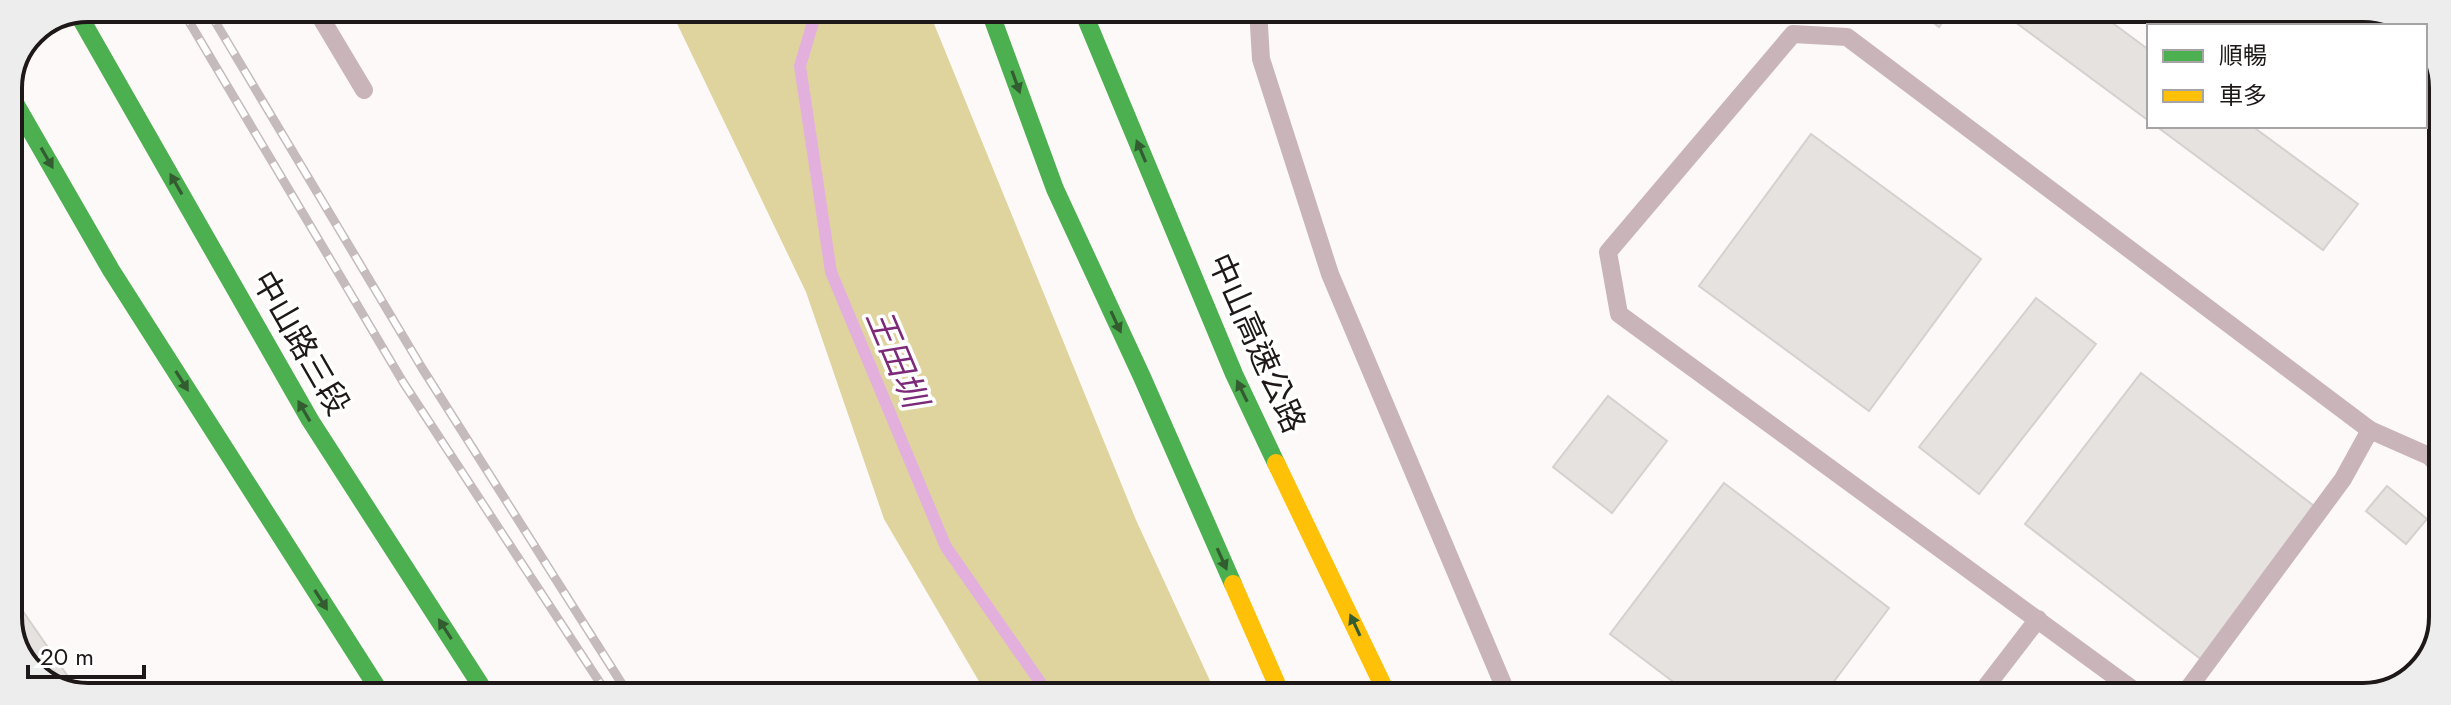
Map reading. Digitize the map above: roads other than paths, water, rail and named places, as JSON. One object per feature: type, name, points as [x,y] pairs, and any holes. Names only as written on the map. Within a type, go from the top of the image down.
[{"type":"main road","name":"中山路三段","points":[[83,22],[310,420],[479,683]]},
{"type":"main road","points":[[994,22],[1055,189],[1142,377],[1276,683]]},
{"type":"main road","name":"中山高速公路","points":[[1087,22],[1234,374],[1382,683]]},
{"type":"main road","points":[[22,115],[111,270],[374,683]]},
{"type":"lane","points":[[323,22],[364,90]]},
{"type":"lane","points":[[1259,22],[1261,59],[1330,274],[1503,683]]},
{"type":"lane","points":[[2124,683],[1619,314],[1608,252],[1793,34],[1847,37],[2370,430],[2429,456]]},
{"type":"lane","points":[[2192,683],[2343,479],[2370,430]]},
{"type":"lane","points":[[1989,683],[2038,619]]},
{"type":"waterway","name":"王田圳","points":[[813,22],[800,66],[831,272],[946,547],[1041,683]]},
{"type":"railway","points":[[189,22],[403,382],[600,683]]},
{"type":"railway","points":[[215,22],[422,368],[621,683]]}]
